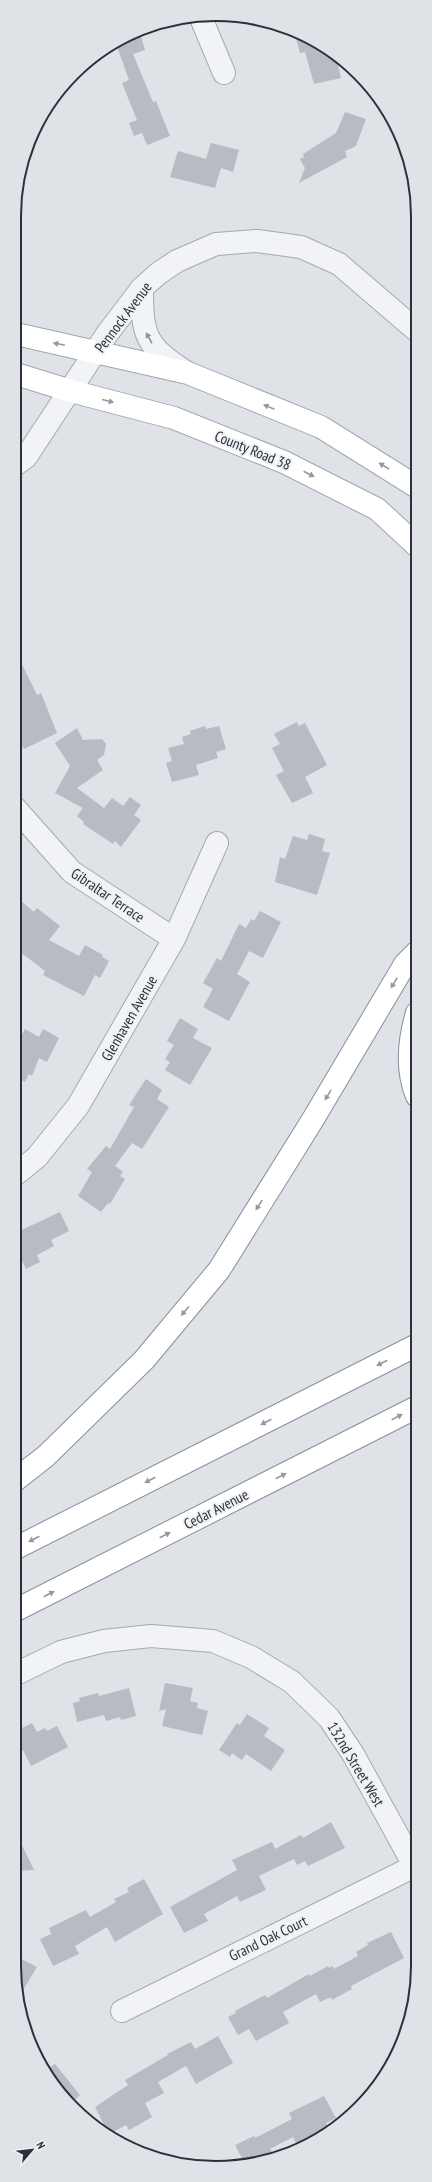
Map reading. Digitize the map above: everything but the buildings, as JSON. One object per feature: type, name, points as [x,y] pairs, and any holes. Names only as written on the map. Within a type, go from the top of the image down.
[{"type":"main road","points":[[21,335],[188,373],[321,427],[411,483]]},
{"type":"main road","name":"County Road 38","points":[[21,376],[71,391],[174,418],[284,462],[377,510],[411,541]]},
{"type":"main road","points":[[21,1475],[46,1456],[144,1360],[219,1270],[312,1121],[405,964],[411,958]]},
{"type":"main road","points":[[411,1047],[411,1067]]},
{"type":"main road","points":[[21,1545],[411,1348]]},
{"type":"main road","name":"Cedar Avenue","points":[[21,1607],[411,1410]]},
{"type":"street","points":[[203,21],[224,73]]},
{"type":"street","name":"Pennock Avenue","points":[[21,461],[26,457],[71,391],[107,334],[142,288],[159,272],[177,261],[216,244],[237,241],[284,243],[301,247],[339,264],[411,325]]},
{"type":"street","points":[[142,288],[143,325],[148,336],[164,358],[188,373]]},
{"type":"street","name":"Gibraltar Terrace","points":[[21,815],[72,872],[174,939]]},
{"type":"street","name":"Glenhaven Avenue","points":[[21,1170],[37,1157],[78,1106],[174,939],[217,843]]},
{"type":"street","name":"132nd Street West","points":[[21,1672],[61,1652],[104,1641],[151,1636],[214,1641],[251,1657],[292,1682],[330,1718],[353,1754],[411,1861]]},
{"type":"street","name":"Grand Oak Court","points":[[122,2011],[411,1870]]}]
